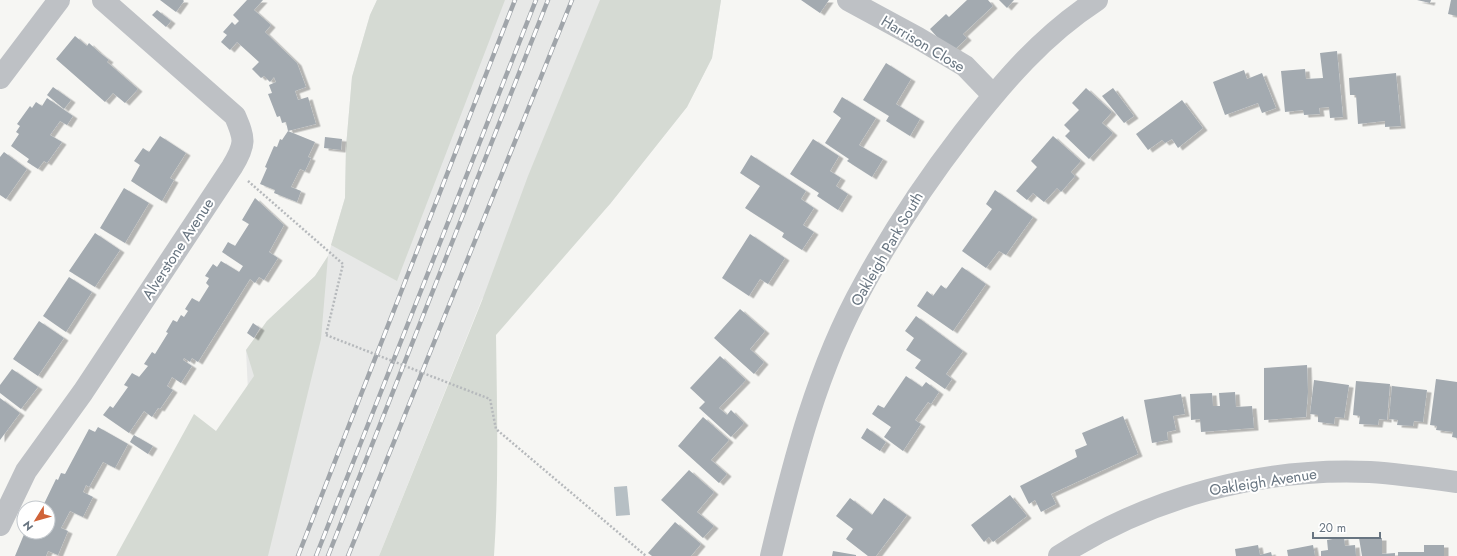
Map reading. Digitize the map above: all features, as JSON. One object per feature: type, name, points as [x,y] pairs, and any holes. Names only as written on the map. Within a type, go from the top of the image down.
[{"type":"street","points":[[0,78],[59,0]]},
{"type":"street","name":"Alverstone Avenue","points":[[0,525],[26,471],[83,392],[232,167],[240,154],[244,135],[235,116],[103,0]]},
{"type":"street","name":"Harrison Close","points":[[848,0],[918,38],[965,66],[993,95]]},
{"type":"street","name":"Oakleigh Park South","points":[[771,556],[790,478],[808,418],[833,350],[863,285],[930,176],[993,95],[1032,51],[1069,18],[1098,0]]},
{"type":"street","name":"Oakleigh Avenue","points":[[1059,556],[1120,521],[1172,501],[1222,486],[1269,478],[1326,472],[1370,472],[1457,482]]},
{"type":"path","points":[[232,167],[344,264],[326,335],[490,399],[496,430],[646,556]]},
{"type":"shaded area","points":[[377,0],[721,0],[712,58],[687,107],[610,204],[482,299],[379,556],[256,556],[246,350],[267,321],[315,276],[328,256],[345,198],[346,147],[352,77],[370,15]]},
{"type":"shaded area","points":[[377,0],[505,0],[397,281],[331,245],[345,198],[346,147],[352,77],[370,15]]},
{"type":"shaded area","points":[[600,0],[721,0],[712,58],[687,107],[610,204],[496,335],[497,473],[494,556],[379,556],[483,298],[528,176]]},
{"type":"shaded area","points":[[328,256],[321,339],[268,556],[116,556],[194,414],[216,431],[254,376],[246,350],[267,321],[315,276]]},
{"type":"shaded area","points":[[627,486],[630,515],[616,516],[614,487]]},
{"type":"building","points":[[160,0],[183,0],[184,1],[176,12]]},
{"type":"building","points":[[247,0],[263,0],[254,10],[271,25],[265,32],[297,63],[306,87],[295,91],[298,100],[308,97],[316,124],[288,131],[286,122],[282,123],[280,116],[277,117],[268,94],[272,93],[269,85],[276,82],[274,77],[270,82],[264,76],[261,78],[252,69],[259,62],[237,42],[230,50],[221,42],[227,35],[223,32],[232,22],[235,25],[239,21],[233,15]]},
{"type":"building","points":[[801,0],[829,0],[820,13]]},
{"type":"building","points":[[967,0],[988,0],[993,6],[963,34],[967,38],[951,53],[930,29],[946,14],[949,17]]},
{"type":"building","points":[[999,0],[1014,0],[1007,8]]},
{"type":"building","points":[[1417,0],[1431,0],[1430,3]]},
{"type":"building","points":[[1451,0],[1457,0],[1457,16],[1448,14]]},
{"type":"building","points":[[157,10],[171,21],[166,27],[152,15]]},
{"type":"building","points":[[75,36],[87,46],[89,43],[109,60],[107,62],[138,89],[125,103],[113,93],[105,102],[56,59]]},
{"type":"building","points":[[1337,51],[1343,117],[1330,118],[1329,107],[1319,108],[1320,114],[1304,115],[1303,110],[1285,112],[1281,71],[1305,69],[1306,79],[1323,78],[1320,53]]},
{"type":"building","points":[[886,63],[911,79],[896,104],[920,119],[910,136],[886,121],[889,116],[863,100]]},
{"type":"building","points":[[1244,70],[1247,79],[1262,73],[1276,108],[1262,113],[1258,103],[1225,115],[1213,82]]},
{"type":"building","points":[[1396,73],[1401,126],[1385,127],[1385,121],[1358,124],[1356,95],[1350,95],[1349,78]]},
{"type":"building","points":[[53,87],[71,100],[64,109],[47,95]]},
{"type":"building","points":[[1086,88],[1112,112],[1102,123],[1113,133],[1089,159],[1065,136],[1070,131],[1064,125],[1079,110],[1072,103]]},
{"type":"building","points":[[1113,88],[1134,116],[1124,123],[1102,96]]},
{"type":"building","points":[[842,97],[876,118],[859,145],[883,159],[872,177],[847,161],[849,159],[825,143],[841,118],[833,112]]},
{"type":"building","points":[[47,98],[73,116],[67,125],[60,121],[50,135],[62,142],[47,163],[44,161],[38,169],[27,162],[29,159],[11,146],[19,134],[16,132],[20,126],[17,124],[30,106],[32,108],[36,102],[42,106]]},
{"type":"building","points":[[1182,100],[1203,128],[1178,148],[1172,139],[1165,143],[1162,140],[1148,150],[1136,134]]},
{"type":"building","points":[[288,131],[315,142],[308,157],[311,158],[305,171],[300,169],[291,187],[301,191],[297,202],[274,193],[275,190],[260,184],[274,146],[277,147],[280,139],[282,140]]},
{"type":"building","points":[[160,136],[186,153],[170,178],[174,180],[162,201],[131,181],[140,165],[134,161],[143,148],[149,152]]},
{"type":"building","points":[[1053,136],[1081,161],[1071,172],[1075,176],[1061,192],[1057,188],[1044,202],[1033,193],[1027,200],[1016,191],[1037,167],[1031,161]]},
{"type":"building","points":[[325,137],[342,139],[341,150],[324,148]]},
{"type":"building","points":[[813,139],[839,156],[830,171],[841,178],[836,186],[848,194],[838,210],[817,196],[819,193],[790,174]]},
{"type":"building","points":[[4,152],[27,169],[6,199],[0,195],[0,157]]},
{"type":"building","points":[[751,155],[806,191],[801,199],[814,208],[803,225],[814,232],[802,250],[782,237],[784,233],[745,208],[760,186],[740,173]]},
{"type":"building","points":[[124,188],[149,203],[125,243],[100,228]]},
{"type":"building","points":[[995,190],[1033,217],[1006,255],[999,251],[986,268],[962,251],[992,209],[986,204]]},
{"type":"building","points":[[255,198],[284,225],[269,252],[278,258],[264,280],[259,277],[255,283],[250,279],[198,362],[192,358],[190,362],[184,358],[183,360],[192,366],[181,383],[172,377],[167,386],[173,390],[160,409],[158,408],[152,417],[144,411],[129,433],[103,415],[110,406],[113,408],[128,387],[124,385],[132,373],[139,377],[148,366],[144,364],[152,352],[155,354],[168,333],[166,332],[173,320],[177,322],[181,315],[184,317],[188,311],[185,309],[192,298],[199,302],[209,286],[206,283],[209,278],[205,276],[213,264],[217,267],[221,261],[239,272],[243,266],[222,252],[228,242],[235,246],[249,224],[242,220]]},
{"type":"building","points":[[95,233],[120,250],[95,287],[69,271]]},
{"type":"building","points":[[750,234],[785,258],[768,284],[760,279],[749,296],[722,278]]},
{"type":"building","points":[[962,267],[986,284],[953,331],[917,306],[927,291],[933,296],[941,285],[946,289]]},
{"type":"building","points":[[69,277],[92,292],[66,332],[43,316]]},
{"type":"building","points":[[740,309],[765,331],[750,349],[764,362],[754,374],[714,338]]},
{"type":"building","points":[[916,316],[963,351],[946,374],[952,379],[945,389],[915,368],[921,360],[906,350],[914,338],[905,331]]},
{"type":"building","points":[[39,321],[64,338],[38,376],[13,359]]},
{"type":"building","points":[[253,323],[260,328],[254,338],[247,333]]},
{"type":"building","points":[[720,356],[746,380],[719,408],[727,415],[731,410],[744,423],[731,437],[699,408],[705,402],[690,388]]},
{"type":"building","points":[[1307,365],[1308,392],[1306,417],[1264,420],[1264,368]]},
{"type":"building","points":[[12,369],[38,387],[21,409],[0,393],[0,385]]},
{"type":"building","points":[[906,376],[922,387],[926,382],[939,392],[931,404],[928,402],[915,420],[921,424],[903,451],[884,437],[891,427],[872,414],[878,405],[884,408]]},
{"type":"building","points":[[1436,379],[1457,382],[1457,438],[1452,437],[1453,432],[1436,430],[1437,426],[1430,425]]},
{"type":"building","points":[[1314,380],[1349,385],[1344,418],[1335,417],[1334,424],[1318,422],[1318,415],[1310,414]]},
{"type":"building","points":[[1356,381],[1390,384],[1387,420],[1379,419],[1378,425],[1359,424],[1360,416],[1353,415]]},
{"type":"building","points":[[1392,386],[1427,390],[1423,422],[1414,421],[1413,426],[1397,425],[1398,420],[1389,419]]},
{"type":"building","points":[[1235,392],[1236,407],[1252,406],[1254,428],[1201,432],[1200,419],[1191,420],[1190,394],[1212,393],[1213,406],[1220,406],[1219,393]]},
{"type":"building","points":[[1181,394],[1185,414],[1173,416],[1176,430],[1167,432],[1168,440],[1152,443],[1144,400]]},
{"type":"building","points":[[0,398],[20,413],[0,440]]},
{"type":"building","points":[[1123,416],[1138,454],[1051,494],[1056,504],[1041,512],[1035,500],[1029,504],[1020,486],[1077,457],[1075,450],[1087,445],[1082,433]]},
{"type":"building","points":[[703,417],[729,440],[711,460],[727,474],[719,483],[678,446]]},
{"type":"building","points":[[98,427],[128,444],[115,468],[103,462],[89,487],[86,485],[83,492],[93,497],[83,517],[70,511],[61,528],[68,531],[58,555],[48,551],[46,556],[15,556],[22,540],[56,540],[56,500],[46,500],[56,479],[58,480],[61,473],[65,474],[89,429],[95,432]]},
{"type":"building","points":[[867,428],[886,442],[880,451],[861,438]]},
{"type":"building","points":[[134,435],[153,446],[148,454],[130,442]]},
{"type":"building","points":[[689,470],[714,492],[697,512],[714,526],[703,538],[661,500]]},
{"type":"building","points":[[1010,495],[1027,516],[993,542],[989,537],[984,542],[971,525]]},
{"type":"building","points":[[850,498],[872,515],[884,498],[907,515],[876,556],[868,556],[846,539],[853,529],[836,516]]},
{"type":"building","points":[[675,522],[701,544],[691,556],[652,556],[648,553]]},
{"type":"building","points":[[1344,537],[1345,546],[1355,545],[1356,556],[1321,556],[1321,551],[1328,550],[1327,540]]},
{"type":"building","points":[[1359,538],[1382,538],[1382,554],[1395,553],[1395,556],[1362,556]]},
{"type":"building","points":[[1258,545],[1260,555],[1271,552],[1272,556],[1236,556],[1235,549]]},
{"type":"building","points":[[1313,545],[1315,556],[1288,556],[1287,550]]},
{"type":"building","points":[[1424,545],[1444,545],[1444,556],[1398,556],[1398,552],[1424,552]]},
{"type":"building","points":[[833,551],[856,555],[856,556],[832,556]]},
{"type":"railway","points":[[298,556],[515,0]]},
{"type":"railway","points":[[316,556],[536,0]]},
{"type":"railway","points":[[328,556],[548,0]]},
{"type":"railway","points":[[348,556],[572,0]]}]
